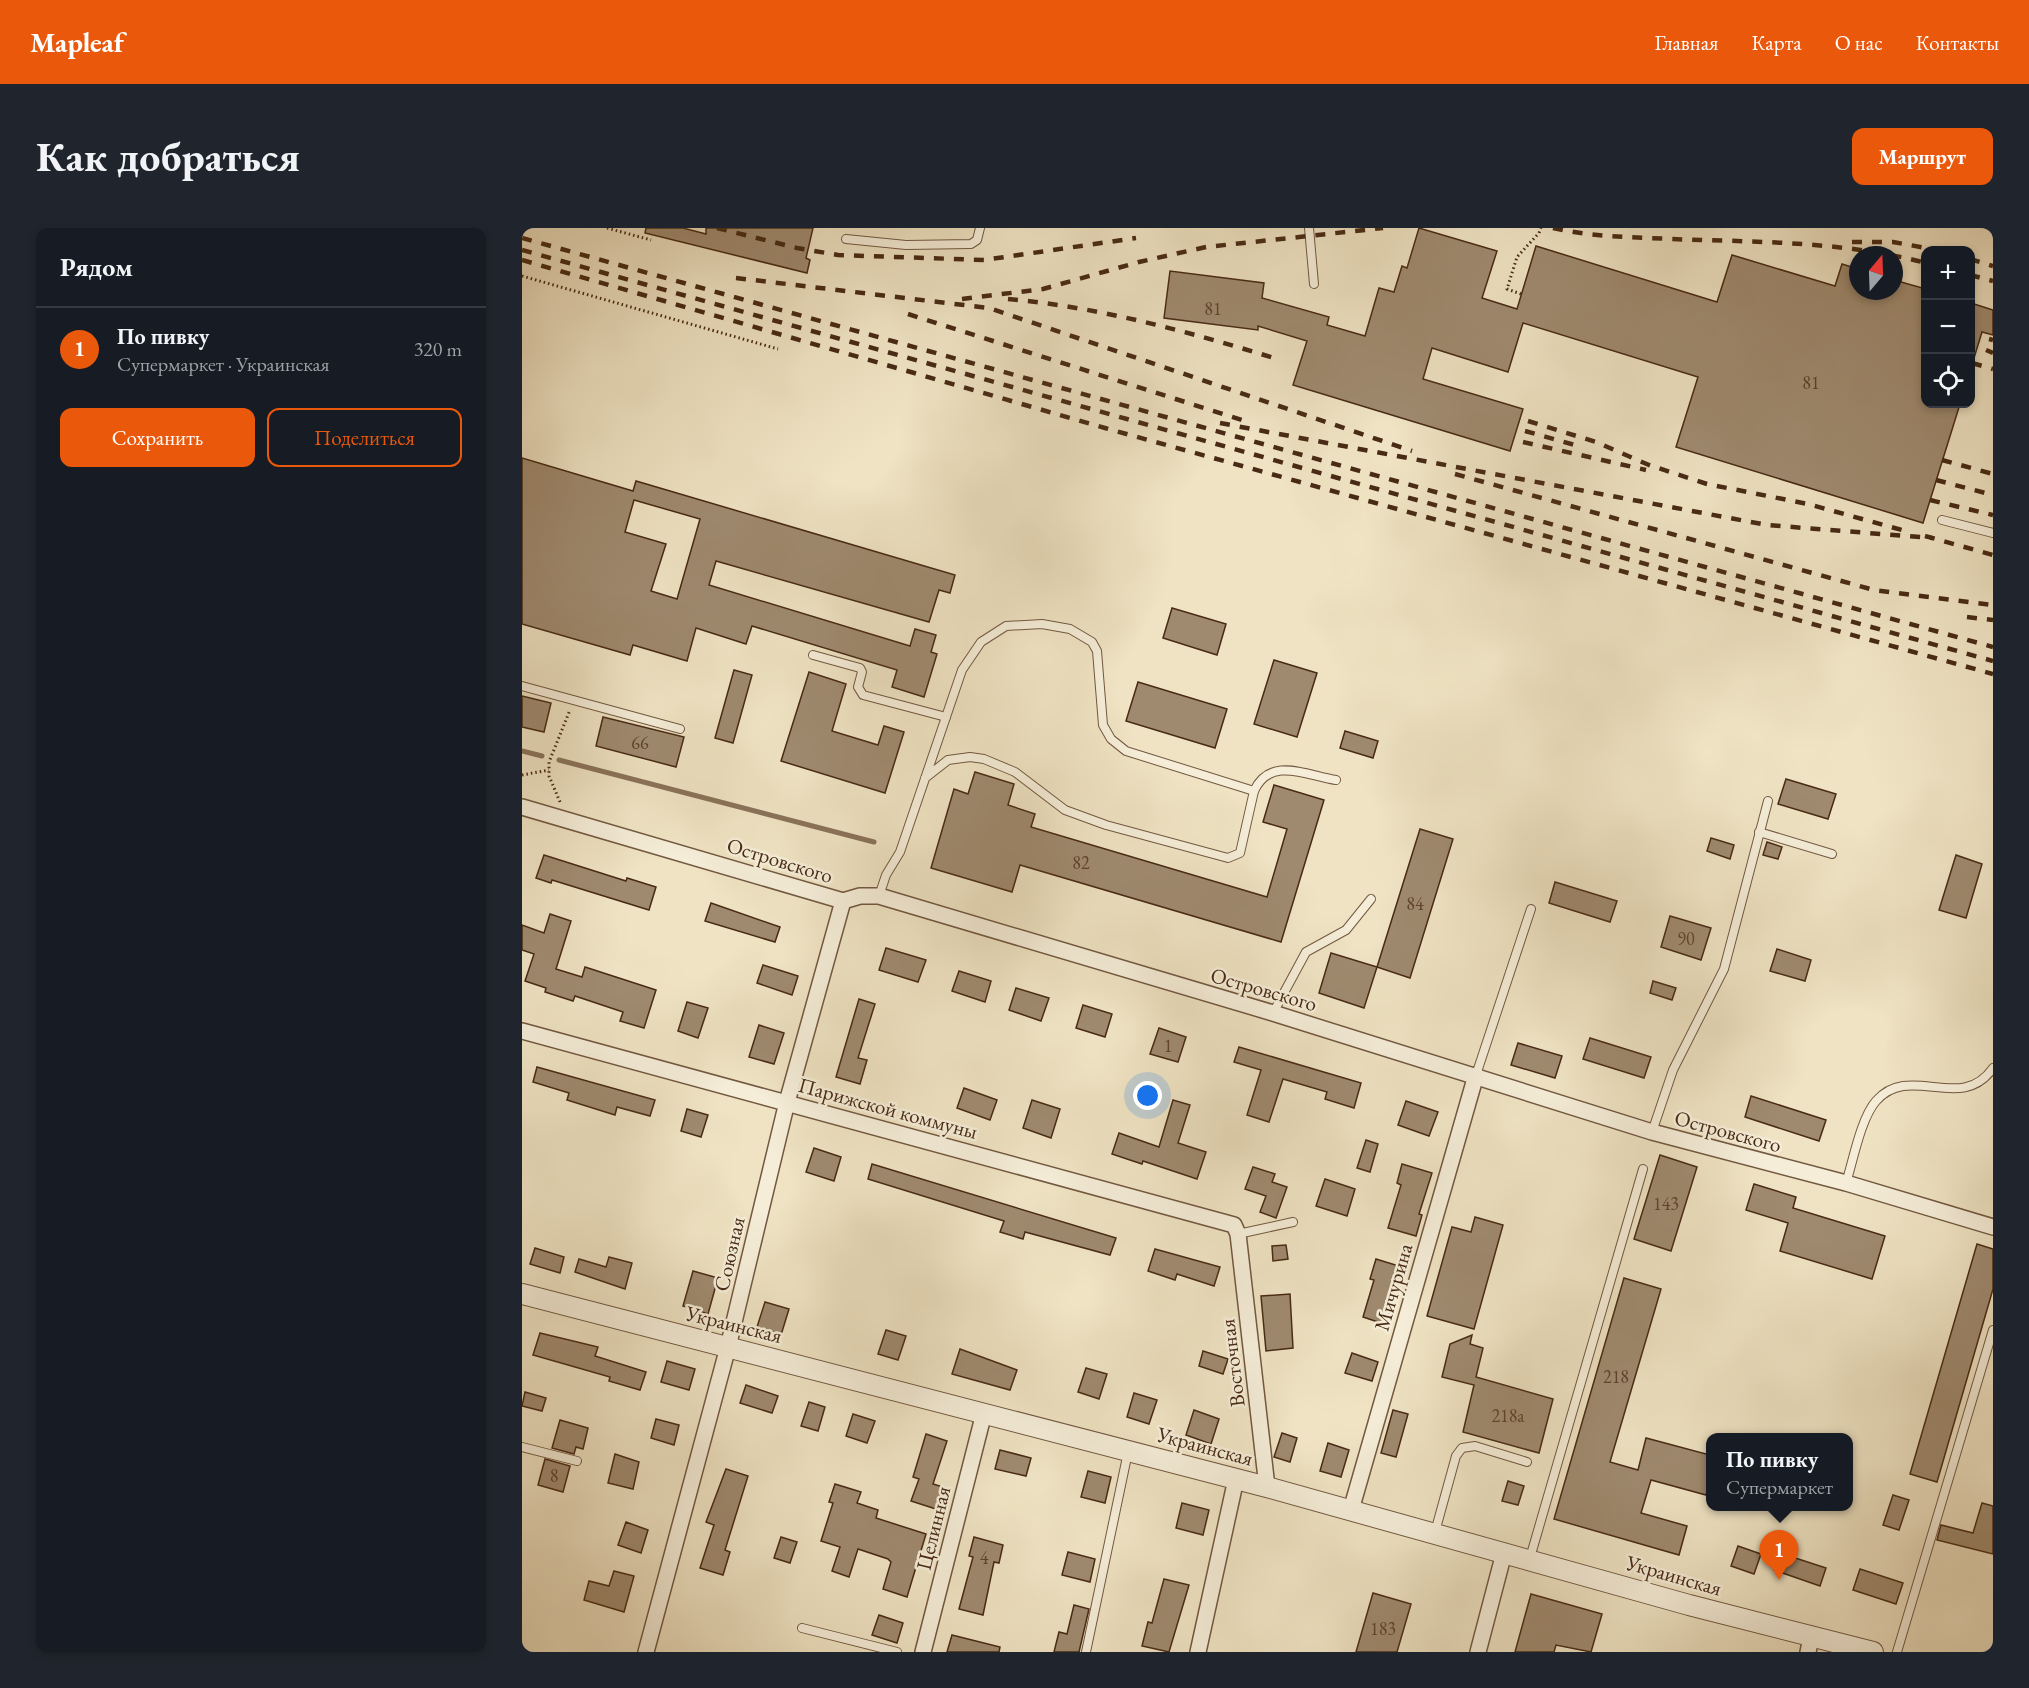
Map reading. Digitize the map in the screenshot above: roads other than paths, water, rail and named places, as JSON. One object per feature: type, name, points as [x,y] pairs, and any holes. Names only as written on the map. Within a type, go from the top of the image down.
[{"type":"street","name":"Островского","points":[[522,807],[843,901],[860,896],[879,896],[1273,1013],[1652,1132],[1846,1183],[1993,1227]]},
{"type":"street","name":"Союзная","points":[[646,1652],[728,1347],[787,1102],[843,901]]},
{"type":"street","name":"Парижской коммуны","points":[[522,1031],[1234,1225],[1238,1234]]},
{"type":"street","name":"Мичурина","points":[[1351,1510],[1476,1075]]},
{"type":"street","name":"Восточная","points":[[1238,1234],[1267,1487]]},
{"type":"street","name":"Украинская","points":[[522,1294],[1267,1487],[1529,1560],[1810,1645],[1873,1652]]},
{"type":"street","name":"Целинная","points":[[923,1652],[984,1413]]},
{"type":"street","points":[[1198,1652],[1236,1479]]},
{"type":"street","points":[[1478,1652],[1503,1553]]},
{"type":"lane","points":[[846,239],[906,245],[967,244],[975,243],[980,228]]},
{"type":"lane","points":[[1309,228],[1314,284]]},
{"type":"lane","points":[[1942,520],[1993,533]]},
{"type":"lane","points":[[879,896],[886,875],[900,852],[967,660],[990,634],[1006,626],[1025,623],[1070,629],[1092,642],[1097,651],[1102,725],[1126,751],[1254,790]]},
{"type":"lane","points":[[813,655],[860,668],[862,672],[858,687],[863,695],[946,717]]},
{"type":"lane","points":[[522,686],[680,729]]},
{"type":"lane","points":[[925,778],[948,760],[970,757],[984,759],[1015,772],[1065,810],[1106,825],[1228,858],[1240,853],[1254,790],[1259,779],[1266,773],[1278,769],[1336,780]]},
{"type":"lane","points":[[1652,1132],[1673,1071],[1724,969],[1767,801]]},
{"type":"lane","points":[[1759,832],[1832,854]]},
{"type":"lane","points":[[1273,1013],[1306,952],[1346,930],[1371,899]]},
{"type":"lane","points":[[1476,1075],[1531,909]]},
{"type":"lane","points":[[1846,1183],[1869,1112],[1875,1101],[1897,1087],[1915,1085],[1966,1088],[1978,1085],[1993,1068]]},
{"type":"lane","points":[[1529,1560],[1643,1169]]},
{"type":"lane","points":[[1238,1234],[1293,1222]]},
{"type":"lane","points":[[1897,1652],[1993,1330]]},
{"type":"lane","points":[[1434,1533],[1456,1456],[1462,1449],[1475,1446],[1527,1462]]},
{"type":"lane","points":[[522,1447],[577,1461]]},
{"type":"lane","points":[[1086,1652],[1128,1451]]},
{"type":"lane","points":[[802,1628],[897,1652]]},
{"type":"waterway","points":[[522,751],[542,756]]},
{"type":"waterway","points":[[559,760],[874,842]]},
{"type":"railway","points":[[717,228],[797,248],[838,255],[984,260],[1136,238]]},
{"type":"railway","points":[[962,299],[1043,289],[1139,262],[1206,247],[1383,228]]},
{"type":"railway","points":[[1553,228],[1612,236],[1831,247],[1863,250],[1921,262]]},
{"type":"railway","points":[[522,238],[1993,647]]},
{"type":"railway","points":[[1852,242],[1893,242],[1921,247]]},
{"type":"railway","points":[[522,250],[1993,661]]},
{"type":"railway","points":[[522,260],[1105,428],[1993,674]]},
{"type":"railway","points":[[1975,261],[1993,266]]},
{"type":"railway","points":[[1975,276],[1993,281]]},
{"type":"railway","points":[[736,278],[989,308],[1412,451]]},
{"type":"railway","points":[[1008,299],[1110,314],[1211,339],[1277,359]]},
{"type":"railway","points":[[908,314],[1245,421]]},
{"type":"railway","points":[[1989,339],[1993,340]]},
{"type":"railway","points":[[1986,350],[1993,353]]},
{"type":"railway","points":[[1975,364],[1993,369]]},
{"type":"railway","points":[[1528,421],[1596,442],[1649,465],[1707,484],[1808,504],[1902,530]]},
{"type":"railway","points":[[1220,423],[1767,525],[1932,538]]},
{"type":"railway","points":[[1525,431],[1582,447]]},
{"type":"railway","points":[[1523,442],[1646,470]]},
{"type":"railway","points":[[1942,460],[1993,474]]},
{"type":"railway","points":[[1455,474],[1874,590],[1993,605]]},
{"type":"railway","points":[[1936,480],[1993,495]]},
{"type":"railway","points":[[1930,500],[1993,515]]},
{"type":"railway","points":[[1925,536],[1993,555]]},
{"type":"railway","points":[[1967,617],[1993,620]]},
{"type":"place","name":"По пивку","points":[[1779,1580]]}]
